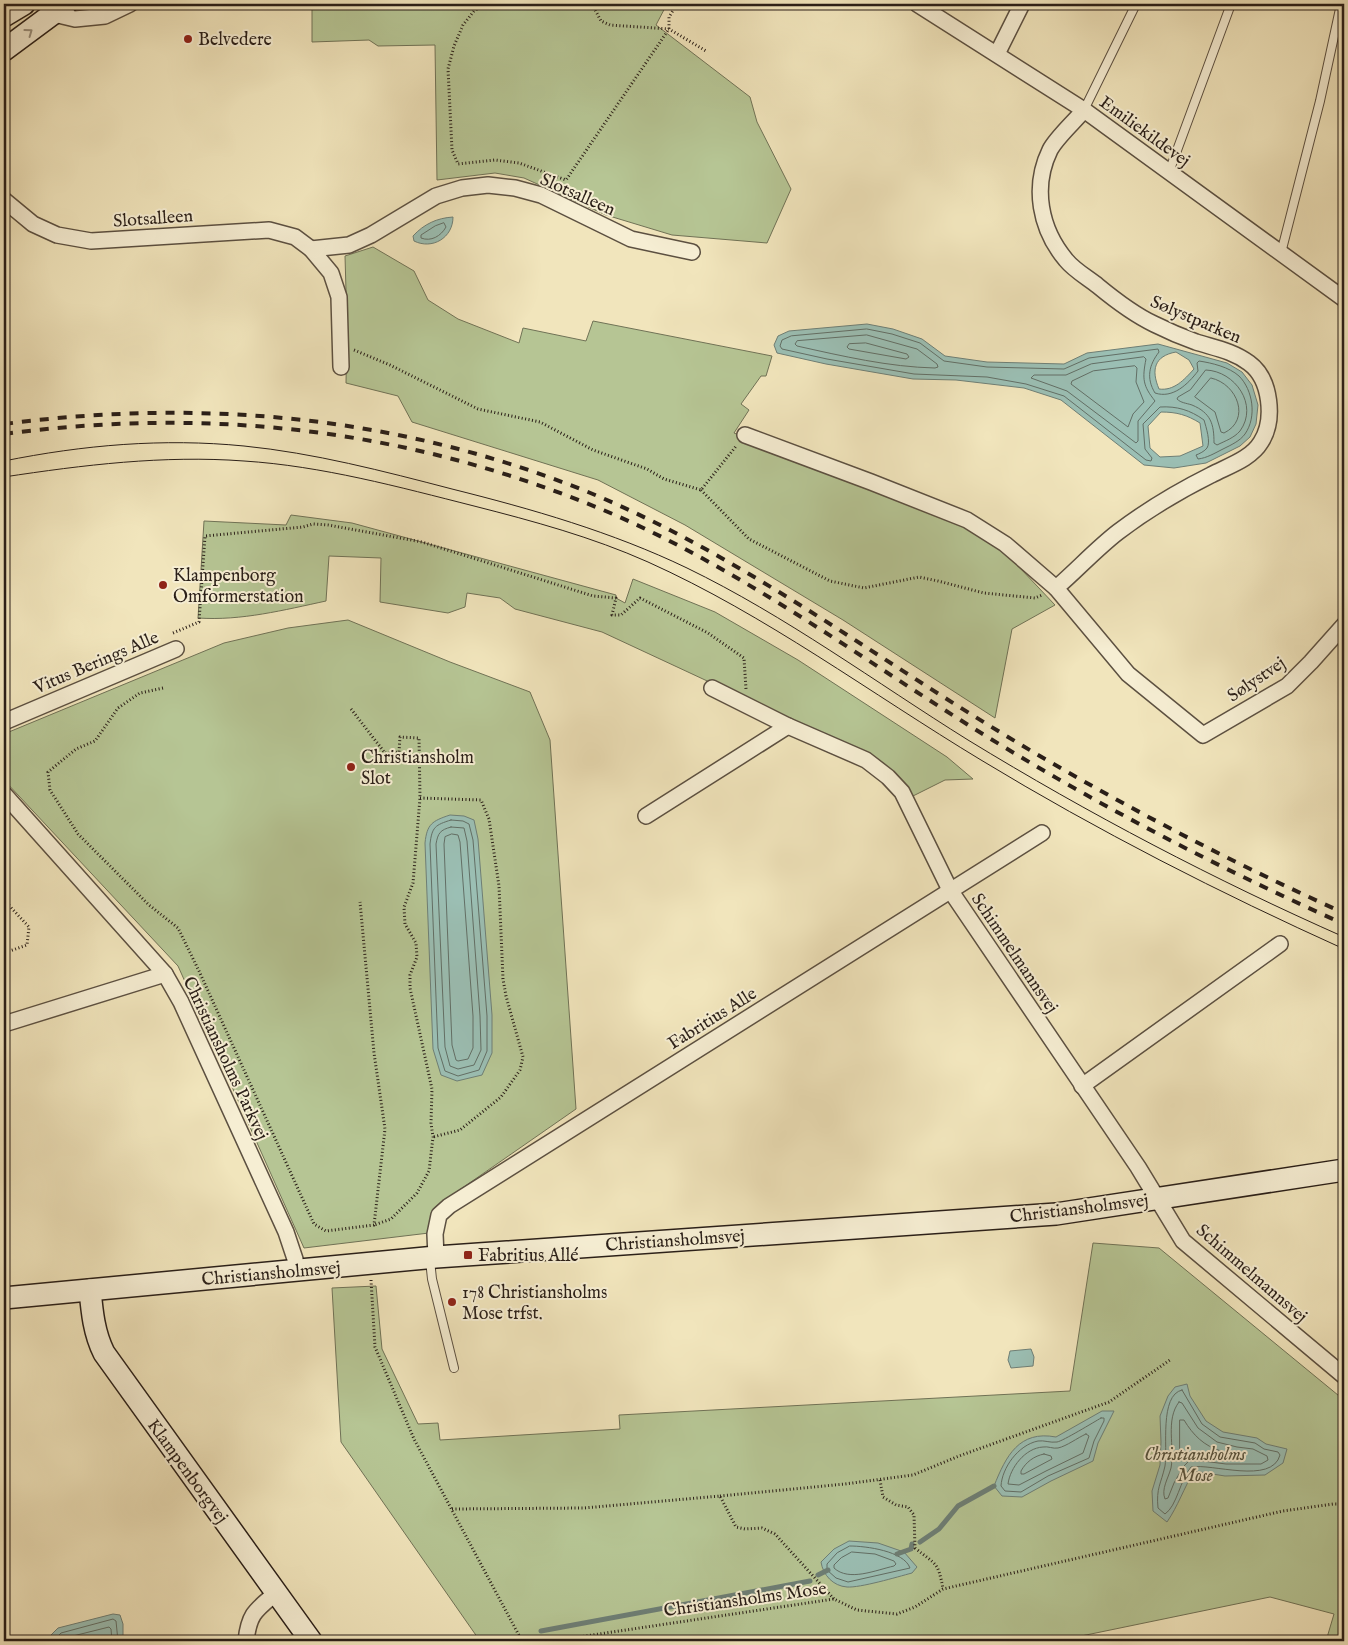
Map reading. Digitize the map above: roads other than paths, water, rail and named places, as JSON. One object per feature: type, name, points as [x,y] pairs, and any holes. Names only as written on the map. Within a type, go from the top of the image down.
[{"type":"street","points":[[4,16],[24,4]]},
{"type":"street","points":[[4,50],[56,7],[75,19],[105,16],[130,4]]},
{"type":"street","name":"Emiliekildevej","points":[[917,4],[1084,110],[1344,299]]},
{"type":"street","points":[[997,54],[1022,4]]},
{"type":"street","name":"Sølystparken","points":[[1056,588],[1117,533],[1145,513],[1179,491],[1245,458],[1261,444],[1269,427],[1269,405],[1263,381],[1250,364],[1231,352],[1195,342],[1152,324],[1109,295],[1067,261],[1053,242],[1044,221],[1039,197],[1041,173],[1051,149],[1084,110]]},
{"type":"street","name":"Slotsalleen","points":[[311,249],[349,245],[371,235],[436,196],[462,188],[488,185],[515,188],[541,195],[631,239],[692,252]]},
{"type":"street","name":"Slotsalleen","points":[[4,200],[34,224],[57,235],[91,241],[269,230],[295,237],[311,249],[331,272],[339,297],[341,367]]},
{"type":"street","points":[[745,435],[968,520],[1005,544],[1056,588]]},
{"type":"street","name":"Sølystvej","points":[[1056,588],[1128,674],[1203,735],[1287,686],[1344,625]]},
{"type":"street","name":"Vitus Berings Alle","points":[[4,722],[170,651]]},
{"type":"street","name":"Schimmelmannsvej","points":[[712,688],[788,726],[866,760],[888,777],[902,792],[950,890],[1138,1167],[1183,1241],[1344,1376]]},
{"type":"street","points":[[646,816],[788,726]]},
{"type":"street","name":"Christiansholms Parkvej","points":[[4,794],[165,974],[181,1002],[286,1232],[295,1259],[296,1271]]},
{"type":"street","name":"Fabritius Alle","points":[[433,1257],[439,1216],[449,1206],[1042,833]]},
{"type":"street","points":[[1082,1086],[1280,944]]},
{"type":"street","points":[[4,1024],[165,974]]},
{"type":"street","name":"Christiansholmsvej","points":[[4,1298],[433,1257],[1056,1214],[1344,1170]]},
{"type":"street","name":"Klampenborgvej","points":[[90,1290],[94,1327],[97,1340],[104,1353],[311,1641]]},
{"type":"street","points":[[246,1641],[247,1630],[254,1612],[276,1593]]},
{"type":"lane","points":[[1084,110],[1136,4]]},
{"type":"lane","points":[[1169,172],[1231,4]]},
{"type":"lane","points":[[1281,253],[1320,101],[1341,4]]},
{"type":"lane","points":[[433,1257],[432,1279],[454,1368]]},
{"type":"water","points":[[453,217],[449,231],[440,240],[428,244],[414,241],[413,236],[426,225],[436,220]]},
{"type":"water","points":[[867,324],[893,329],[922,339],[945,356],[987,362],[1064,364],[1087,353],[1158,344],[1227,363],[1242,372],[1252,385],[1258,405],[1256,424],[1250,437],[1240,446],[1206,463],[1174,468],[1144,465],[1061,400],[1024,388],[956,380],[913,379],[826,364],[777,353],[774,345],[778,336],[789,331]],"holes":[[[1176,352],[1189,360],[1194,369],[1174,386],[1159,389],[1155,376],[1156,365],[1163,357]],[[1161,412],[1182,414],[1200,423],[1203,446],[1180,456],[1160,457],[1150,448],[1148,426]]]},
{"type":"water","points":[[450,815],[464,816],[474,820],[478,839],[492,1015],[492,1053],[482,1075],[457,1081],[441,1075],[433,1049],[425,843],[429,827],[435,821]]},
{"type":"water","points":[[1031,1349],[1034,1357],[1033,1366],[1011,1368],[1008,1360],[1010,1351]]},
{"type":"water","points":[[1187,1384],[1190,1396],[1206,1421],[1223,1432],[1257,1438],[1266,1444],[1287,1449],[1283,1463],[1265,1475],[1225,1476],[1194,1471],[1167,1522],[1153,1511],[1152,1491],[1160,1465],[1160,1416],[1168,1396],[1175,1387]]},
{"type":"water","points":[[1102,1411],[1114,1411],[1098,1443],[1093,1461],[1022,1497],[1002,1496],[994,1486],[1009,1455],[1023,1442],[1032,1437],[1056,1437]]},
{"type":"water","points":[[849,1541],[878,1543],[904,1552],[917,1567],[912,1573],[869,1584],[853,1587],[842,1586],[833,1582],[826,1575],[821,1562],[834,1549]]},
{"type":"water","points":[[113,1614],[120,1615],[123,1624],[123,1641],[47,1641],[58,1628]]},
{"type":"waterway","points":[[920,1542],[939,1529],[958,1506],[994,1486]]},
{"type":"waterway","points":[[897,1554],[911,1549],[912,1544]]},
{"type":"waterway","points":[[818,1575],[828,1570]]},
{"type":"waterway","points":[[541,1631],[810,1581]]},
{"type":"tram line","points":[[4,461],[34,455],[123,444],[214,444],[270,449],[348,463],[400,476],[512,505],[601,532],[687,568],[760,607],[968,740],[1106,820],[1248,893],[1344,937]]},
{"type":"tram line","points":[[4,477],[124,462],[184,459],[244,461],[302,467],[360,478],[496,512],[584,537],[627,553],[692,583],[776,630],[981,760],[1070,812],[1251,906],[1344,949]]},
{"type":"railway","points":[[4,424],[79,416],[153,413],[227,414],[300,420],[373,430],[445,446],[517,466],[588,492],[638,514],[687,539],[783,594],[969,713],[1060,768],[1200,844],[1344,913]]},
{"type":"railway","points":[[4,434],[83,426],[161,423],[238,425],[315,432],[391,445],[466,463],[541,486],[615,515],[661,536],[792,611],[962,721],[1102,804],[1197,854],[1344,924]]},
{"type":"place","name":"Belvedere","points":[[188,39]]},
{"type":"place","name":"Klampenborg Omformerstation","points":[[163,585]]},
{"type":"place","name":"Christiansholm Slot","points":[[351,767]]},
{"type":"place","name":"Fabritius Allé","points":[[468,1255]]},
{"type":"place","name":"178 Christiansholms Mose trfst.","points":[[452,1302]]},
{"type":"park label","name":"Christiansholms Mose","points":[[1195,1464]]}]
